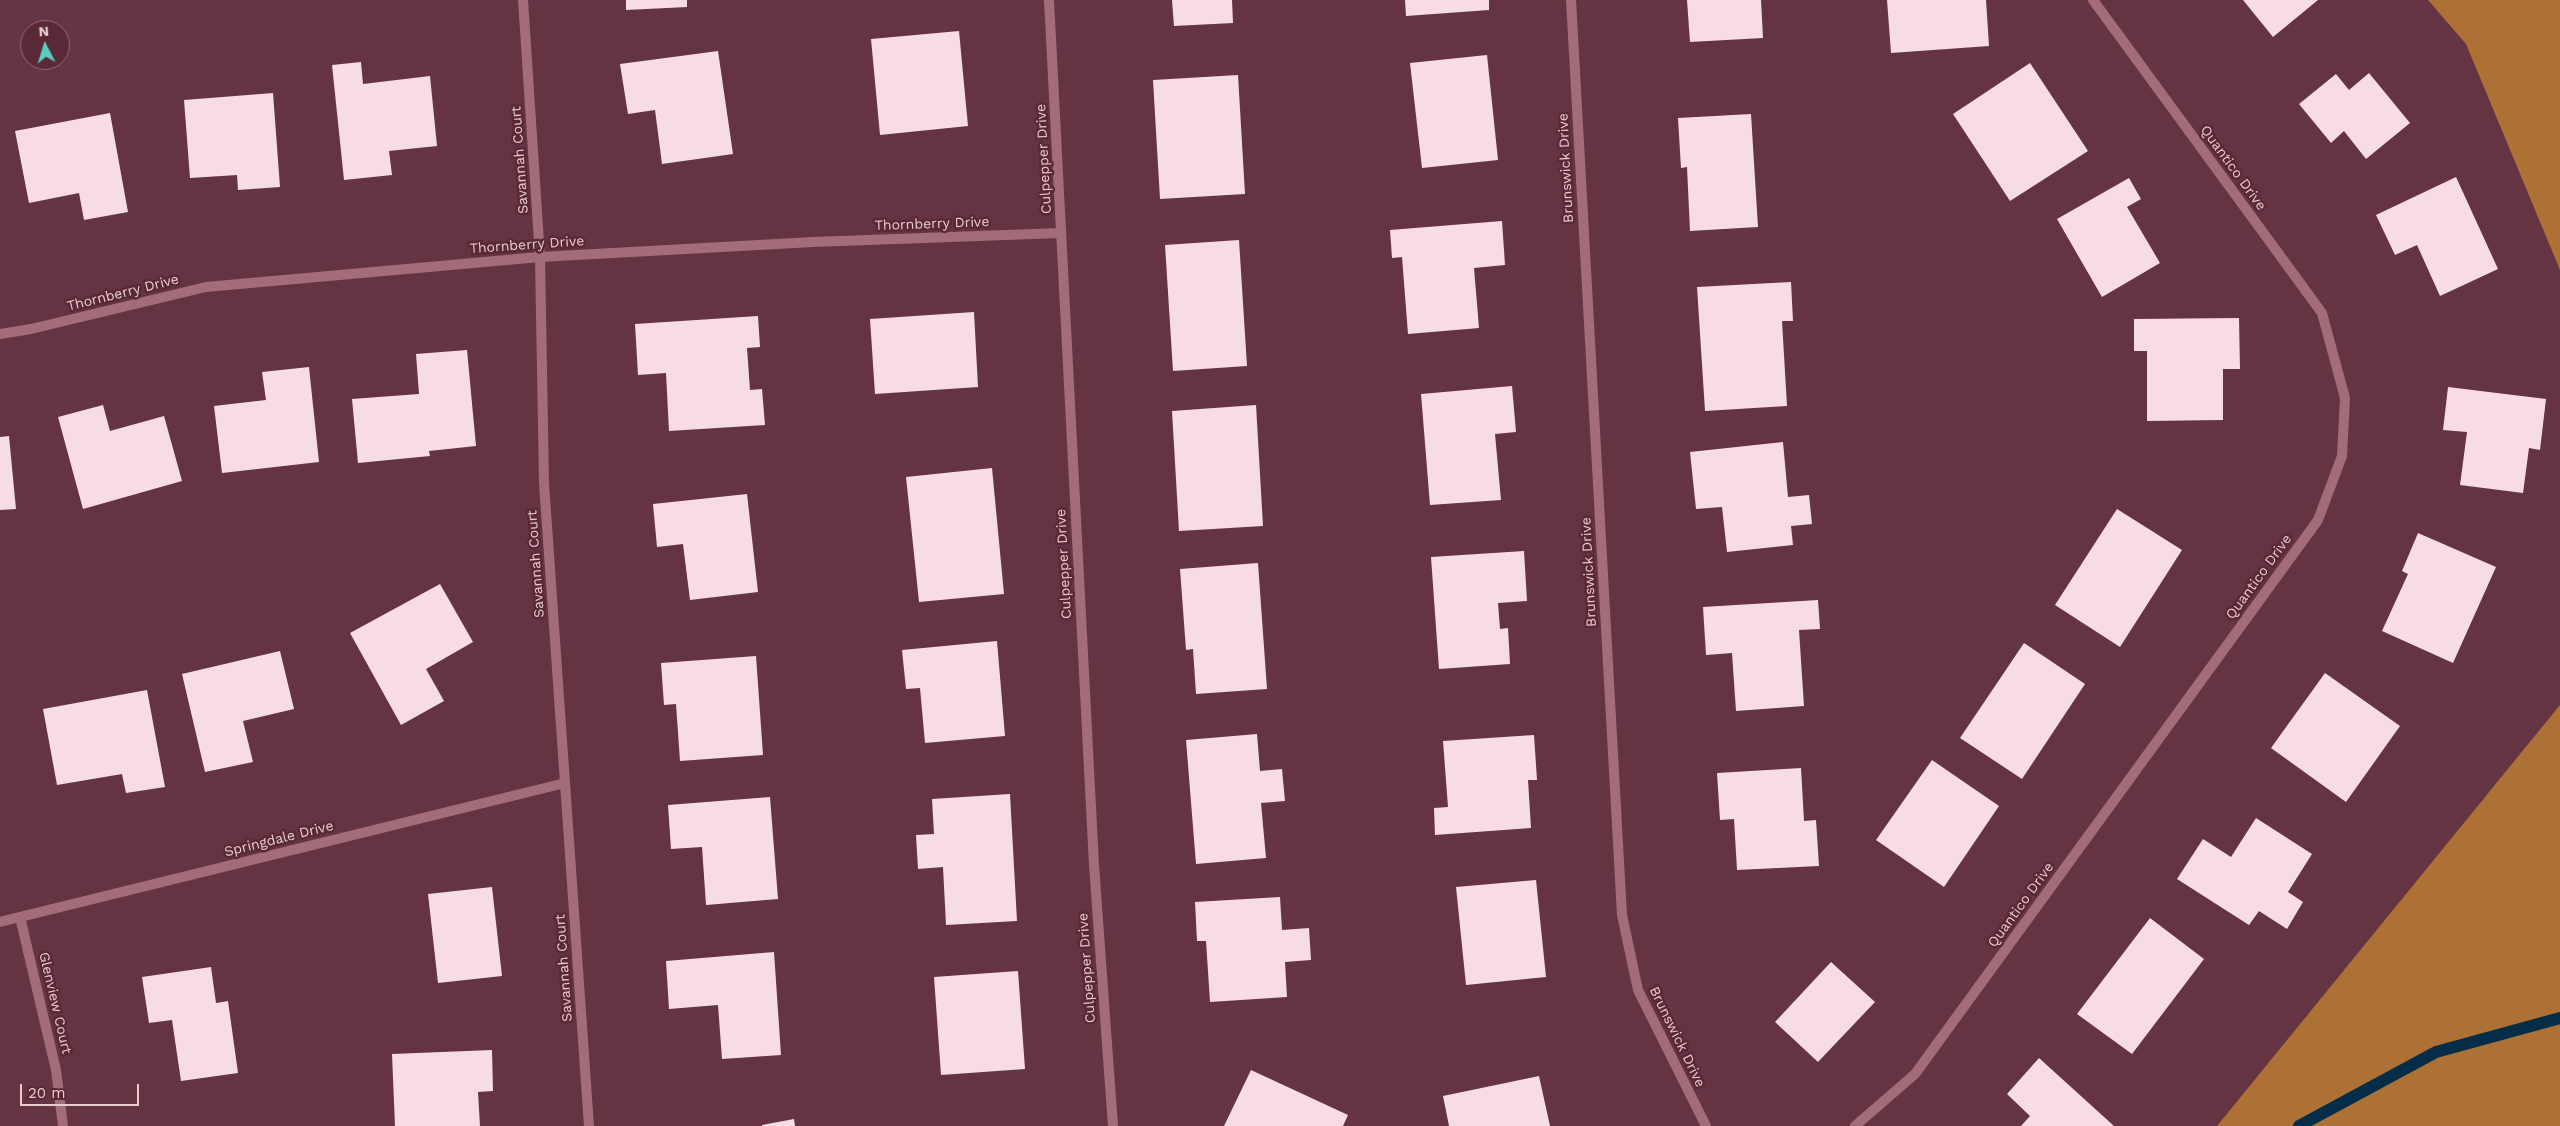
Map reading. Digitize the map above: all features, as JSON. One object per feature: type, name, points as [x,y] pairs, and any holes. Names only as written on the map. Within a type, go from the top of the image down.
[{"type":"street","name":"Savannah Court","points":[[523,0],[540,257],[544,483],[589,1126]]},
{"type":"street","name":"Culpepper Drive","points":[[1049,0],[1094,855],[1112,1126]]},
{"type":"street","name":"Brunswick Drive","points":[[1571,0],[1622,915],[1638,990],[1706,1126]]},
{"type":"street","name":"Quantico Drive","points":[[1855,1126],[1915,1074],[2318,520],[2342,456],[2345,398],[2322,313],[2092,0]]},
{"type":"street","name":"Thornberry Drive","points":[[0,334],[31,329],[206,287],[540,257],[813,242],[1061,233]]},
{"type":"street","name":"Springdale Drive","points":[[0,922],[565,783]]},
{"type":"street","name":"Glenview Court","points":[[20,917],[56,1070],[64,1126]]},
{"type":"shaded area","points":[[2428,0],[2560,0],[2560,270],[2466,44]]},
{"type":"shaded area","points":[[2560,705],[2560,1126],[2217,1126]]},
{"type":"building","points":[[626,0],[687,0],[687,7],[626,10]]},
{"type":"building","points":[[1172,0],[1232,0],[1233,23],[1174,26]]},
{"type":"building","points":[[1405,0],[1489,0],[1489,10],[1406,16]]},
{"type":"building","points":[[1687,0],[1761,0],[1763,38],[1690,42]]},
{"type":"building","points":[[1887,0],[1986,0],[1989,46],[1891,53]]},
{"type":"building","points":[[2243,0],[2318,0],[2273,37]]},
{"type":"building","points":[[959,31],[968,126],[880,135],[871,39]]},
{"type":"building","points":[[718,51],[733,154],[662,164],[655,110],[628,114],[620,64]]},
{"type":"building","points":[[1487,55],[1498,160],[1422,168],[1410,63]]},
{"type":"building","points":[[361,62],[363,84],[430,76],[437,146],[389,151],[392,175],[344,180],[332,65]]},
{"type":"building","points":[[2030,63],[2088,151],[2010,201],[1953,114]]},
{"type":"building","points":[[2369,73],[2410,123],[2366,159],[2344,131],[2331,143],[2299,104],[2336,74],[2349,90]]},
{"type":"building","points":[[1238,75],[1245,194],[1160,199],[1153,80]]},
{"type":"building","points":[[273,93],[280,187],[238,190],[237,175],[190,178],[184,100]]},
{"type":"building","points":[[110,113],[128,212],[84,220],[79,193],[29,203],[15,131]]},
{"type":"building","points":[[1751,114],[1758,227],[1690,231],[1687,167],[1681,168],[1678,118]]},
{"type":"building","points":[[2456,177],[2498,269],[2440,296],[2417,245],[2395,255],[2376,215]]},
{"type":"building","points":[[2129,178],[2141,199],[2127,207],[2160,263],[2102,297],[2057,219]]},
{"type":"building","points":[[1502,221],[1505,265],[1474,268],[1479,328],[1408,334],[1402,257],[1392,258],[1390,230]]},
{"type":"building","points":[[1239,240],[1247,366],[1173,371],[1165,245]]},
{"type":"building","points":[[1791,282],[1793,321],[1782,321],[1787,406],[1705,411],[1697,287]]},
{"type":"building","points":[[974,312],[978,387],[875,394],[870,319]]},
{"type":"building","points":[[758,316],[760,347],[747,348],[750,390],[762,389],[765,425],[669,431],[666,373],[638,375],[635,324]]},
{"type":"building","points":[[2239,318],[2240,369],[2223,369],[2223,420],[2147,421],[2147,351],[2134,351],[2134,319]]},
{"type":"building","points":[[467,350],[476,446],[429,451],[430,456],[358,463],[352,399],[419,394],[416,354]]},
{"type":"building","points":[[309,367],[319,462],[222,473],[214,406],[266,400],[262,372]]},
{"type":"building","points":[[1512,386],[1516,432],[1495,434],[1501,500],[1430,505],[1421,394]]},
{"type":"building","points":[[2448,387],[2546,399],[2540,450],[2529,448],[2523,493],[2460,485],[2467,432],[2443,430]]},
{"type":"building","points":[[103,405],[110,431],[164,416],[182,481],[83,509],[58,417]]},
{"type":"building","points":[[1256,405],[1263,526],[1179,531],[1172,411]]},
{"type":"building","points":[[9,436],[16,509],[0,510],[0,437]]},
{"type":"building","points":[[1783,442],[1788,497],[1809,495],[1812,524],[1791,526],[1793,545],[1727,552],[1722,507],[1696,509],[1690,452]]},
{"type":"building","points":[[992,468],[1004,594],[919,602],[906,477]]},
{"type":"building","points":[[747,494],[758,592],[690,600],[683,544],[657,547],[653,504]]},
{"type":"building","points":[[2117,509],[2182,550],[2120,647],[2055,605]]},
{"type":"building","points":[[2418,533],[2496,567],[2453,663],[2382,631],[2408,574],[2402,571]]},
{"type":"building","points":[[1524,551],[1527,601],[1498,603],[1500,629],[1508,628],[1510,664],[1439,669],[1431,557]]},
{"type":"building","points":[[1258,563],[1267,689],[1196,694],[1193,649],[1186,650],[1180,569]]},
{"type":"building","points":[[440,584],[473,642],[426,669],[444,701],[401,725],[350,633]]},
{"type":"building","points":[[1818,600],[1820,629],[1799,630],[1804,706],[1736,711],[1732,653],[1706,655],[1703,607]]},
{"type":"building","points":[[997,641],[1005,736],[925,743],[920,688],[906,689],[902,650]]},
{"type":"building","points":[[2024,643],[2085,684],[2022,779],[1960,738]]},
{"type":"building","points":[[280,651],[294,709],[243,721],[253,762],[205,772],[182,674]]},
{"type":"building","points":[[756,656],[763,755],[680,761],[676,704],[664,705],[661,663]]},
{"type":"building","points":[[2325,673],[2400,726],[2346,802],[2271,748]]},
{"type":"building","points":[[147,690],[165,787],[126,793],[122,774],[57,785],[43,709]]},
{"type":"building","points":[[1257,734],[1260,771],[1282,769],[1285,801],[1261,803],[1266,858],[1196,864],[1186,740]]},
{"type":"building","points":[[1534,735],[1537,780],[1528,780],[1531,828],[1435,835],[1434,808],[1448,807],[1443,741]]},
{"type":"building","points":[[1932,760],[1999,806],[1944,887],[1876,840]]},
{"type":"building","points":[[1801,768],[1804,821],[1816,820],[1819,866],[1737,870],[1734,819],[1720,820],[1717,773]]},
{"type":"building","points":[[1010,794],[1017,921],[946,925],[943,867],[918,869],[916,835],[934,834],[932,799]]},
{"type":"building","points":[[770,797],[778,899],[706,905],[702,847],[671,849],[668,805]]},
{"type":"building","points":[[2256,818],[2312,854],[2288,892],[2303,902],[2287,929],[2259,911],[2249,925],[2177,879],[2203,839],[2231,857]]},
{"type":"building","points":[[1536,880],[1546,977],[1466,985],[1456,887]]},
{"type":"building","points":[[492,887],[502,976],[438,983],[428,894]]},
{"type":"building","points":[[1280,897],[1282,930],[1309,928],[1311,960],[1285,962],[1287,997],[1210,1002],[1206,941],[1197,941],[1195,902]]},
{"type":"building","points":[[2150,918],[2204,959],[2132,1054],[2077,1014]]},
{"type":"building","points":[[774,952],[781,1055],[722,1059],[718,1005],[669,1009],[666,961]]},
{"type":"building","points":[[1831,962],[1875,1002],[1818,1062],[1775,1022]]},
{"type":"building","points":[[211,967],[216,1003],[228,1001],[238,1073],[181,1081],[172,1020],[149,1023],[142,977]]},
{"type":"building","points":[[1018,971],[1025,1069],[941,1075],[934,977]]},
{"type":"building","points":[[492,1050],[493,1091],[478,1092],[480,1126],[395,1126],[392,1054]]},
{"type":"building","points":[[2039,1058],[2114,1126],[2021,1126],[2030,1116],[2007,1094]]},
{"type":"building","points":[[1251,1070],[1348,1115],[1343,1126],[1224,1126]]},
{"type":"building","points":[[1539,1076],[1550,1126],[1449,1126],[1443,1096]]},
{"type":"building","points":[[794,1119],[795,1126],[762,1126],[762,1125]]},
{"type":"waterway","points":[[2299,1126],[2436,1052],[2560,1018]]}]
